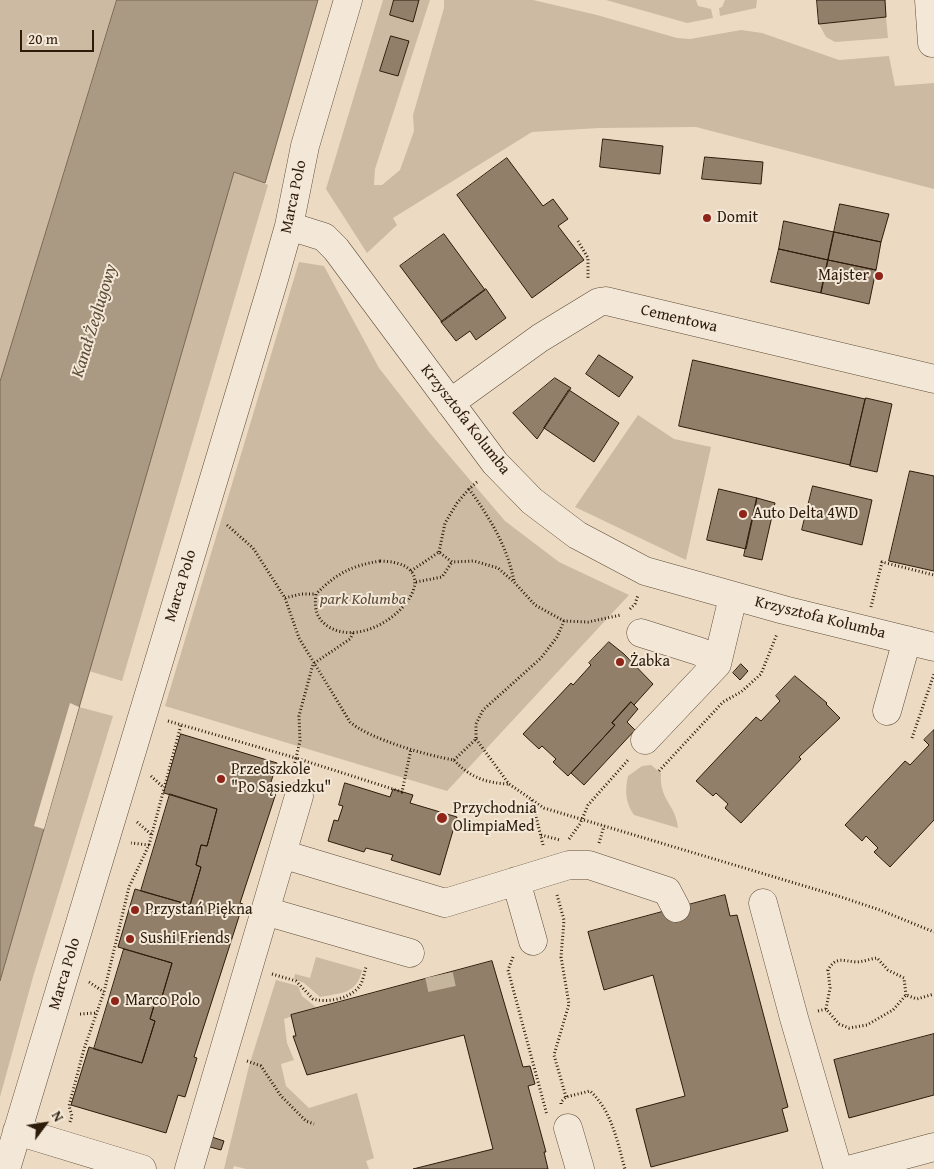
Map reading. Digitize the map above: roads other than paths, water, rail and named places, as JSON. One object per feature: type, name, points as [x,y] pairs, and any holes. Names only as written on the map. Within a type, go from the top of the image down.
[{"type":"street","name":"Marca Polo","points":[[6,1169],[289,226],[305,146],[348,0]]},
{"type":"street","points":[[928,0],[932,43]]},
{"type":"street","name":"Krzysztofa Kolumba","points":[[289,226],[324,237],[336,249],[495,463],[539,506],[577,535],[645,571],[784,610],[934,647]]},
{"type":"street","name":"Cementowa","points":[[450,403],[540,338],[599,302],[606,301],[934,380]]},
{"type":"street","points":[[645,740],[717,664],[733,596]]},
{"type":"street","points":[[641,633],[700,652],[717,664]]},
{"type":"street","points":[[887,711],[907,640]]},
{"type":"street","points":[[189,1169],[299,796]]},
{"type":"street","points":[[282,854],[444,903],[569,865],[589,865],[666,891],[676,908]]},
{"type":"street","points":[[516,881],[533,940]]},
{"type":"street","points":[[763,903],[838,1169]]},
{"type":"street","points":[[266,910],[410,953]]},
{"type":"street","points":[[558,1125],[580,1169]]},
{"type":"street","points":[[18,1131],[142,1169]]},
{"type":"street","points":[[852,1169],[934,1147]]},
{"type":"water","name":"Kanał Żeglugowy","points":[[117,0],[318,0],[265,183],[234,172],[0,981],[0,382]]},
{"type":"tunnel","points":[[439,975],[442,989]]},
{"type":"place","name":"Domit","points":[[707,218]]},
{"type":"place","name":"Majster","points":[[879,276]]},
{"type":"place","name":"Auto Delta 4WD","points":[[743,514]]},
{"type":"place","name":"Żabka","points":[[620,662]]},
{"type":"place","name":"Przedszkole \"Po Sąsiedzku\"","points":[[221,779]]},
{"type":"place","name":"Przychodnia OlimpiaMed","points":[[442,818]]},
{"type":"place","name":"Przystań Piękna","points":[[135,910]]},
{"type":"place","name":"Sushi Friends","points":[[130,939]]},
{"type":"place","name":"Marco Polo","points":[[115,1001]]},
{"type":"park label","name":"park Kolumba","points":[[363,600]]}]
